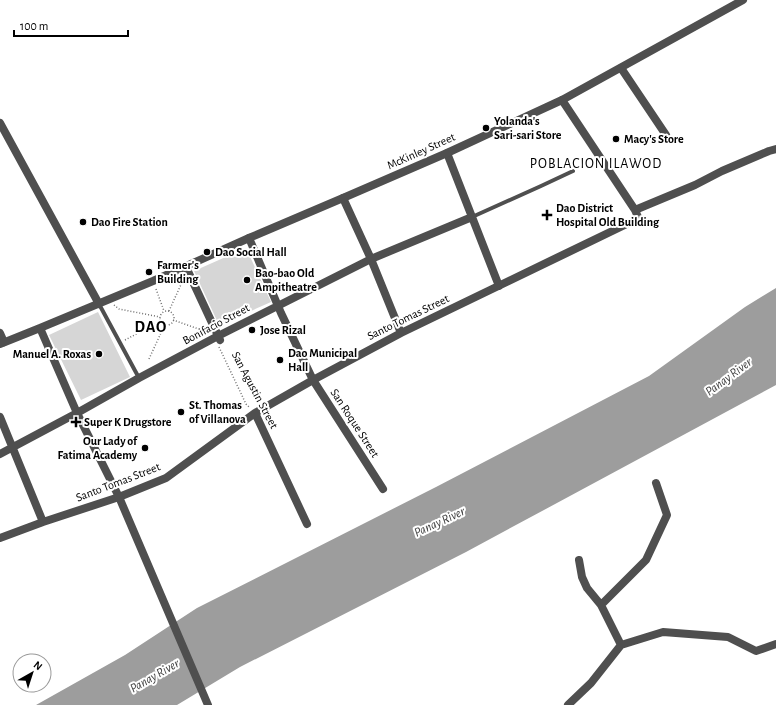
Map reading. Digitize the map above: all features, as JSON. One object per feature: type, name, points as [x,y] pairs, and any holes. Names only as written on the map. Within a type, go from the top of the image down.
[{"type":"street","name":"McKinley Street","points":[[2,343],[186,268],[249,238],[447,153],[562,100],[743,0]]},
{"type":"street","points":[[621,68],[666,135]]},
{"type":"street","points":[[562,100],[636,213]]},
{"type":"street","points":[[0,123],[99,304]]},
{"type":"street","name":"Santo Tomas Street","points":[[0,538],[166,478],[255,413],[313,380],[401,333],[635,220],[636,213],[722,171],[776,149]]},
{"type":"street","points":[[447,153],[499,286]]},
{"type":"street","points":[[344,198],[401,333]]},
{"type":"street","name":"Bonifacio Street","points":[[0,454],[78,413],[139,378],[219,338],[278,305],[370,258],[472,217]]},
{"type":"street","name":"San Roque Street","points":[[249,238],[313,380],[383,489]]},
{"type":"street","points":[[186,268],[219,338]]},
{"type":"street","points":[[40,328],[78,413],[119,496],[208,705]]},
{"type":"street","points":[[0,332],[2,343]]},
{"type":"street","name":"San Agustin Street","points":[[255,413],[307,524]]},
{"type":"street","points":[[0,417],[43,522]]},
{"type":"street","points":[[600,606],[646,560],[667,515],[656,483]]},
{"type":"street","points":[[579,560],[582,577],[587,588],[600,606],[621,645]]},
{"type":"street","points":[[568,705],[591,683],[621,645],[663,632],[728,637],[756,651],[776,644]]},
{"type":"lane","points":[[472,217],[573,171]]},
{"type":"lane","points":[[99,304],[139,378]]},
{"type":"path","points":[[169,311],[186,268]]},
{"type":"path","points":[[153,281],[164,311]]},
{"type":"path","points":[[108,300],[119,309],[160,317]]},
{"type":"path","points":[[164,311],[169,311],[173,314],[173,320],[170,324],[165,324],[161,321],[160,317],[164,311]]},
{"type":"path","points":[[173,320],[219,338]]},
{"type":"path","points":[[120,343],[161,321]]},
{"type":"path","points":[[149,359],[165,324]]},
{"type":"path","name":"San Agustin Street","points":[[219,338],[219,348],[222,355],[246,404],[255,413]]},
{"type":"shaded area","points":[[246,248],[271,302],[219,325],[194,271]]},
{"type":"shaded area","points":[[98,312],[130,377],[81,400],[49,335]]},
{"type":"water","name":"Panay River","points":[[776,288],[776,385],[466,552],[240,667],[177,705],[36,705],[125,655],[197,608],[436,487],[649,376],[745,307]]},
{"type":"place","name":"Yolanda's Sari-sari Store","points":[[486,128]]},
{"type":"place","name":"Macy's Store","points":[[616,139]]},
{"type":"place","name":"Dao District Hospital Old Building","points":[[547,215]]},
{"type":"place","name":"Dao Fire Station","points":[[83,222]]},
{"type":"place","name":"Dao Social Hall","points":[[207,252]]},
{"type":"place","name":"Farmer's Building","points":[[149,272]]},
{"type":"place","name":"Bao-bao Old Ampitheatre","points":[[247,280]]},
{"type":"place","name":"Jose Rizal","points":[[252,330]]},
{"type":"place","name":"Manuel A. Roxas","points":[[99,354]]},
{"type":"place","name":"Dao Municipal Hall","points":[[280,360]]},
{"type":"place","name":"St. Thomas of Villanova","points":[[181,412]]},
{"type":"place","name":"Super K Drugstore","points":[[76,422]]},
{"type":"place","name":"Our Lady of Fatima Academy","points":[[145,448]]},
{"type":"district","name":"POBLACION ILAWOD","points":[[596,163]]},
{"type":"district","name":"DAO","points":[[151,326]]}]
